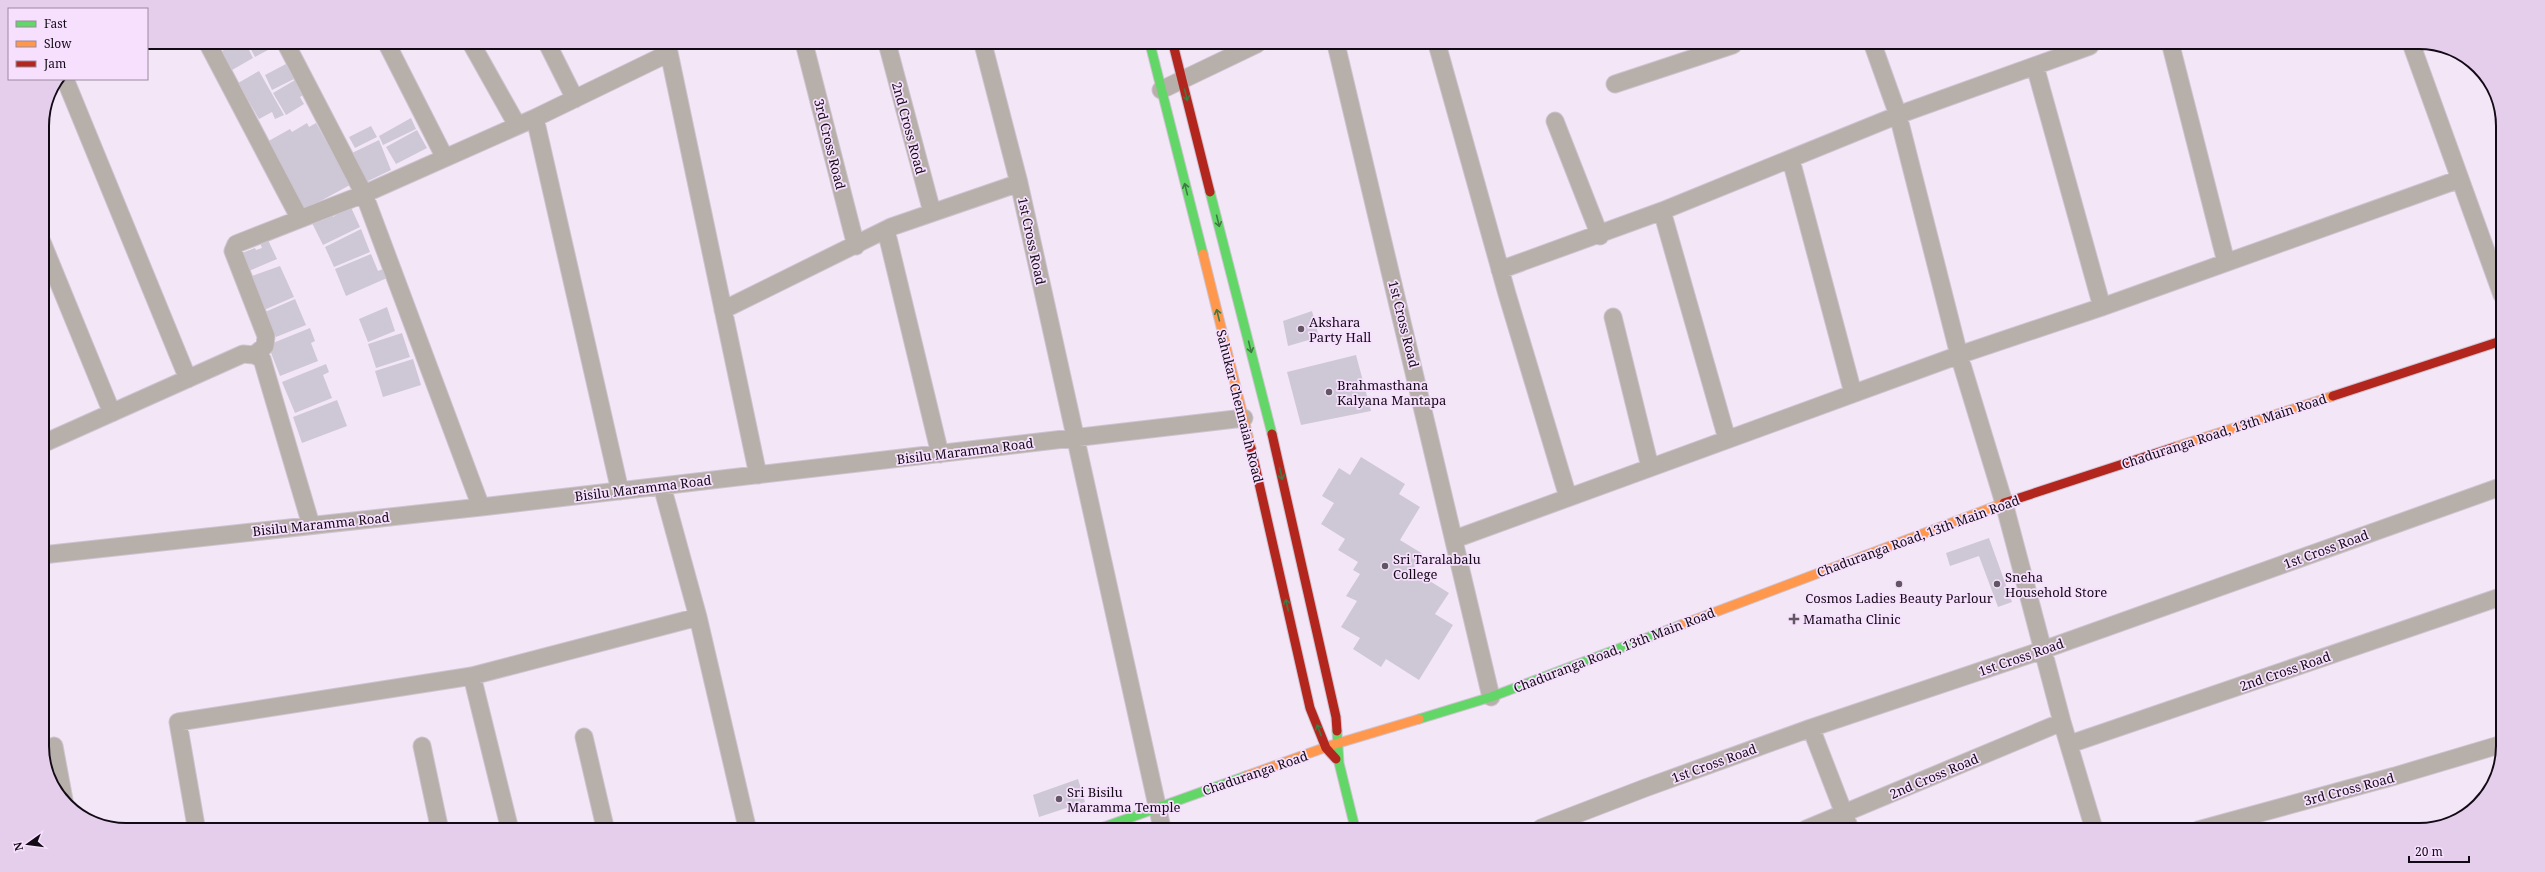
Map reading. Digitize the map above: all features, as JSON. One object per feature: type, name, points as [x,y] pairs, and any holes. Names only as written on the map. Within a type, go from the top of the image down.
[{"type":"street","points":[[211,49],[300,219]]},
{"type":"street","points":[[289,49],[364,194],[481,507]]},
{"type":"street","points":[[390,49],[445,158]]},
{"type":"street","points":[[473,49],[517,125]]},
{"type":"street","points":[[550,49],[575,99]]},
{"type":"street","points":[[254,355],[265,346],[266,336],[233,251],[236,244],[364,194],[535,118],[575,99],[666,49]]},
{"type":"street","points":[[668,49],[758,475]]},
{"type":"street","name":"3rd Cross Road","points":[[806,49],[856,246]]},
{"type":"street","name":"2nd Cross Road","points":[[889,49],[932,212]]},
{"type":"street","name":"1st Cross Road","points":[[984,49],[1019,182],[1161,823]]},
{"type":"street","name":"Sahukar Chennaiah Road","points":[[1151,49],[1244,418],[1310,708],[1326,748],[1339,763]]},
{"type":"street","name":"Sahukar Chennaiah Road","points":[[1174,49],[1268,418],[1336,717],[1339,763],[1354,823]]},
{"type":"street","points":[[1161,90],[1246,49]]},
{"type":"street","name":"1st Cross Road","points":[[1337,49],[1455,539],[1491,697]]},
{"type":"street","points":[[1438,49],[1500,270],[1568,497]]},
{"type":"street","points":[[1615,84],[1721,49]]},
{"type":"street","points":[[1874,49],[1898,115],[1959,354],[2004,503],[2062,722],[2070,744],[2092,823]]},
{"type":"street","points":[[1500,270],[1600,236],[1791,160],[1898,115],[2082,49]]},
{"type":"street","points":[[2171,49],[2226,262]]},
{"type":"street","points":[[2413,49],[2496,278]]},
{"type":"street","points":[[2035,66],[2102,307]]},
{"type":"street","points":[[64,80],[188,379]]},
{"type":"street","points":[[535,118],[620,491]]},
{"type":"street","points":[[1555,121],[1600,236]]},
{"type":"street","points":[[1791,160],[1853,393]]},
{"type":"street","points":[[1455,539],[1959,354],[2102,307],[2460,179]]},
{"type":"street","points":[[723,310],[886,230],[932,212],[1019,182]]},
{"type":"street","points":[[1662,211],[1727,439]]},
{"type":"street","points":[[886,230],[940,454]]},
{"type":"street","points":[[49,259],[112,413]]},
{"type":"street","points":[[1613,317],[1650,467]]},
{"type":"street","name":"Chaduranga Road, 13th Main Road","points":[[1338,744],[1491,697],[2004,503],[2496,343]]},
{"type":"street","points":[[49,441],[243,354],[254,355],[262,359],[311,524]]},
{"type":"street","name":"Bisilu Maramma Road","points":[[49,554],[311,524],[481,507],[1075,439],[1244,418]]},
{"type":"street","points":[[662,486],[698,617],[746,823]]},
{"type":"street","name":"1st Cross Road","points":[[1554,823],[1645,788],[1811,728],[2043,650],[2496,488]]},
{"type":"street","name":"2nd Cross Road","points":[[2070,744],[2496,598]]},
{"type":"street","points":[[195,823],[178,722],[472,676],[698,617]]},
{"type":"street","points":[[472,676],[508,823]]},
{"type":"street","name":"2nd Cross Road","points":[[1838,823],[1848,821],[2062,722]]},
{"type":"street","points":[[1811,728],[1848,821]]},
{"type":"street","points":[[584,737],[604,823]]},
{"type":"street","name":"Chaduranga Road","points":[[1117,823],[1338,744]]},
{"type":"street","points":[[54,746],[62,788]]},
{"type":"street","points":[[422,746],[438,823]]},
{"type":"street","name":"3rd Cross Road","points":[[2224,823],[2395,776],[2496,746]]},
{"type":"building","points":[[225,49],[248,49],[253,58],[232,70],[222,51]]},
{"type":"building","points":[[251,49],[270,49],[255,57]]},
{"type":"building","points":[[286,64],[294,79],[272,90],[265,75]]},
{"type":"building","points":[[259,71],[284,115],[275,119],[272,112],[259,119],[238,83]]},
{"type":"building","points":[[295,80],[303,95],[300,97],[304,104],[286,115],[273,93]]},
{"type":"building","points":[[411,118],[416,129],[383,145],[379,136]]},
{"type":"building","points":[[307,123],[309,127],[316,123],[350,185],[302,211],[265,143],[290,129],[292,132]]},
{"type":"building","points":[[371,126],[377,137],[355,148],[349,137]]},
{"type":"building","points":[[417,130],[427,148],[396,164],[386,147]]},
{"type":"building","points":[[379,140],[391,170],[366,182],[352,153]]},
{"type":"building","points":[[349,203],[360,227],[323,245],[311,221],[320,217],[323,221],[323,218],[331,213],[333,217],[336,215],[335,210]]},
{"type":"building","points":[[361,229],[370,252],[334,267],[325,247]]},
{"type":"building","points":[[268,240],[277,259],[249,271],[242,253],[255,248],[256,250],[262,248],[260,243]]},
{"type":"building","points":[[371,254],[378,271],[383,269],[387,278],[346,296],[335,269]]},
{"type":"building","points":[[280,266],[294,297],[264,310],[249,277]]},
{"type":"building","points":[[295,299],[306,325],[276,337],[265,312]]},
{"type":"building","points":[[387,307],[395,331],[368,342],[359,319]]},
{"type":"building","name":"Akshara Party Hall","points":[[1312,311],[1319,337],[1288,346],[1283,321]]},
{"type":"building","points":[[310,328],[315,341],[311,343],[318,361],[280,376],[268,345]]},
{"type":"building","points":[[402,333],[410,357],[376,368],[368,344]]},
{"type":"building","name":"Brahmasthana Kalyana Mantapa","points":[[1356,355],[1371,411],[1301,425],[1287,372]]},
{"type":"building","points":[[413,359],[421,385],[383,397],[375,371]]},
{"type":"building","points":[[326,364],[329,372],[323,375],[332,398],[295,413],[282,382]]},
{"type":"building","points":[[337,400],[347,426],[302,443],[293,417]]},
{"type":"building","name":"Sri Taralabalu College","points":[[1361,457],[1405,484],[1399,494],[1420,507],[1400,540],[1423,554],[1412,570],[1449,593],[1435,614],[1453,625],[1419,680],[1386,659],[1381,667],[1353,649],[1360,638],[1341,627],[1357,601],[1346,596],[1360,574],[1353,570],[1358,562],[1338,550],[1345,539],[1321,524],[1334,503],[1322,496],[1339,468],[1350,475]]},
{"type":"building","name":"Sneha Household Store","points":[[1989,538],[2012,602],[1998,607],[1979,556],[1950,566],[1946,553]]},
{"type":"building","name":"Sri Bisilu Maramma Temple","points":[[1078,779],[1085,802],[1039,817],[1033,795]]},
{"type":"traffic: fast","points":[[1151,49],[1203,254]]},
{"type":"traffic: fast","points":[[1210,192],[1272,434]]},
{"type":"traffic: fast","points":[[1419,719],[1491,697],[1681,625]]},
{"type":"traffic: fast","points":[[1337,731],[1339,763],[1354,823]]},
{"type":"traffic: fast","points":[[1115,823],[1246,776]]},
{"type":"traffic: slow","points":[[1203,254],[1251,448]]},
{"type":"traffic: slow","points":[[2175,447],[2333,396]]},
{"type":"traffic: slow","points":[[1681,625],[2004,503]]},
{"type":"traffic: slow","points":[[1246,776],[1332,745],[1419,719]]},
{"type":"traffic: jam","points":[[1174,49],[1210,192]]},
{"type":"traffic: jam","points":[[2333,396],[2496,343]]},
{"type":"traffic: jam","points":[[1272,434],[1336,717],[1337,731]]},
{"type":"traffic: jam","points":[[2004,503],[2175,447]]},
{"type":"traffic: jam","points":[[1251,448],[1310,708],[1326,748],[1336,759]]},
{"type":"place","name":"Akshara Party Hall","points":[[1301,329]]},
{"type":"place","name":"Brahmasthana Kalyana Mantapa","points":[[1329,392]]},
{"type":"place","name":"Sri Taralabalu College","points":[[1385,566]]},
{"type":"place","name":"Cosmos Ladies Beauty Parlour","points":[[1899,584]]},
{"type":"place","name":"Sneha Household Store","points":[[1997,584]]},
{"type":"place","name":"Mamatha Clinic","points":[[1794,619]]},
{"type":"place","name":"Sri Bisilu Maramma Temple","points":[[1059,799]]}]
